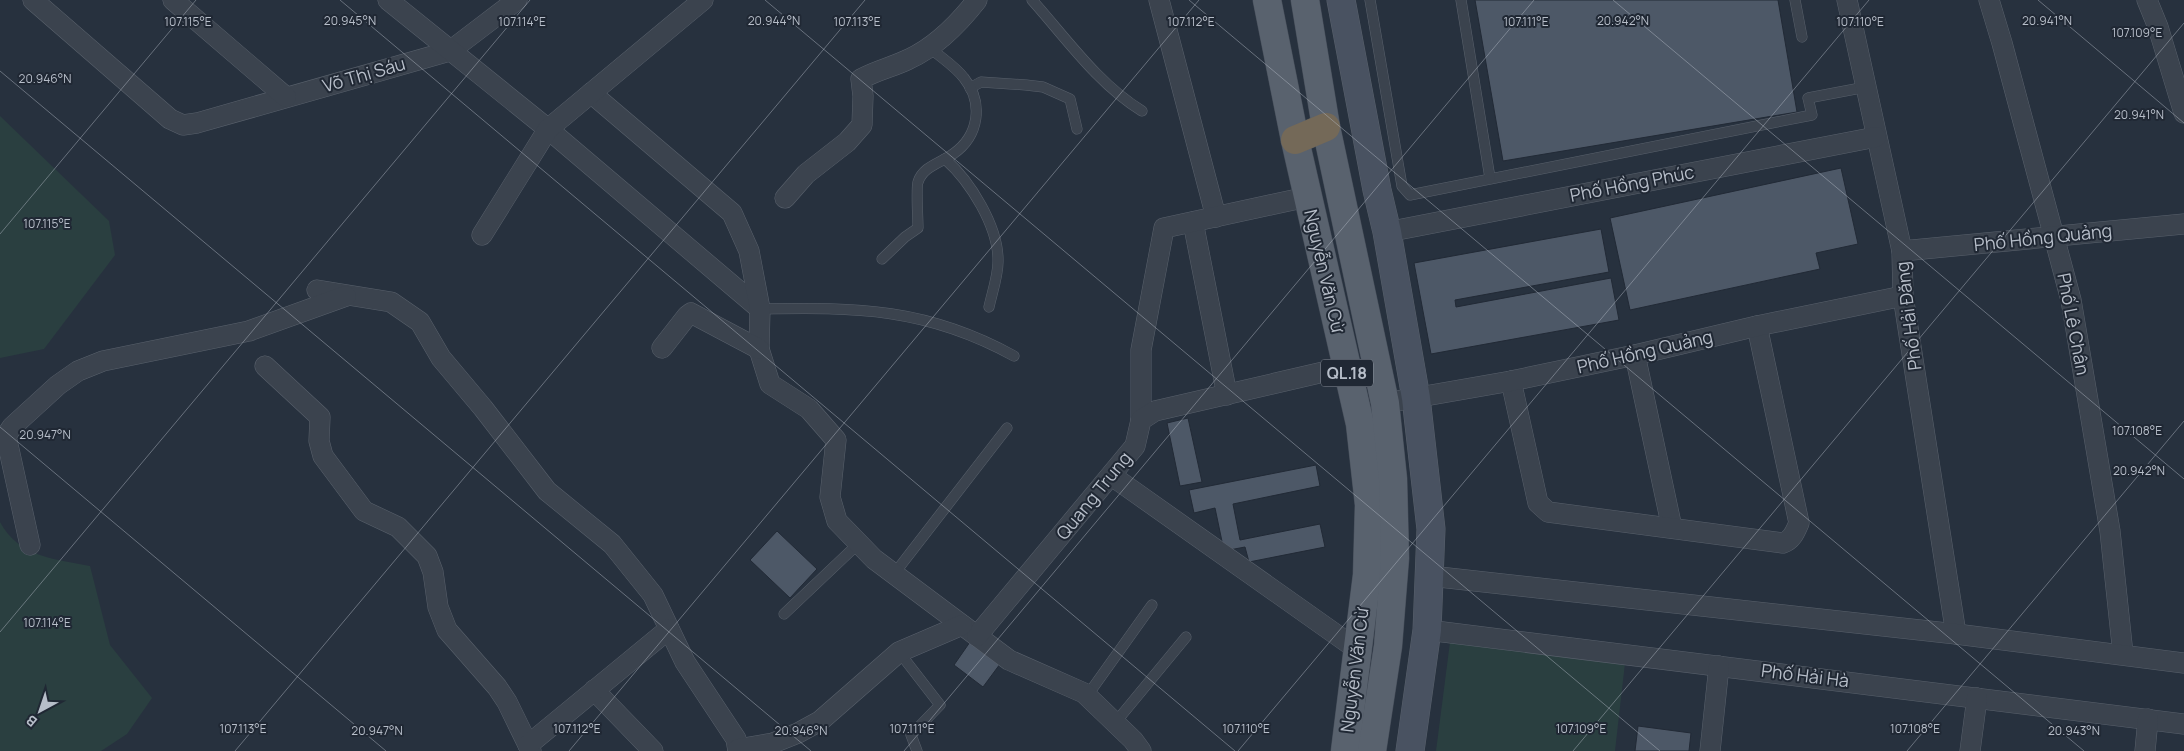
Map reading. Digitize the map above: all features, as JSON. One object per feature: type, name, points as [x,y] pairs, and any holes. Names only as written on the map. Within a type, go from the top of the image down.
[{"type":"highway","points":[[1294,140],[1326,127]]},
{"type":"main road","name":"Nguyễn Văn Cừ","points":[[1267,0],[1294,140],[1345,367],[1360,424],[1369,505],[1367,576],[1345,751]]},
{"type":"main road","name":"Nguyễn Văn Cừ","points":[[1305,0],[1326,127],[1386,404],[1393,479],[1395,558],[1388,646],[1372,751]]},
{"type":"street","name":"Võ Thị Sáu","points":[[33,0],[170,119],[184,124],[197,123],[450,51],[517,0]]},
{"type":"street","points":[[173,0],[286,97]]},
{"type":"street","points":[[388,0],[548,130],[760,309]]},
{"type":"street","points":[[482,234],[548,130],[703,0]]},
{"type":"street","points":[[785,198],[806,174],[847,142],[862,125],[863,96],[861,79],[876,70],[908,60],[929,47],[977,0]]},
{"type":"street","points":[[1159,0],[1216,218]]},
{"type":"street","points":[[1342,0],[1389,188],[1387,232],[1416,398],[1431,529],[1430,576],[1425,641],[1410,751]]},
{"type":"street","name":"Phố Hải Đăng","points":[[1847,0],[1902,251],[1903,296],[1956,634]]},
{"type":"street","name":"Phố Lê Chân","points":[[1989,0],[2071,300],[2110,531],[2123,654]]},
{"type":"street","points":[[2147,0],[2158,27],[2184,113]]},
{"type":"street","points":[[591,93],[732,213],[748,251],[760,309],[758,348],[770,384],[809,410],[836,440],[830,496],[837,521],[874,559],[1009,660],[1084,693],[1132,740],[1140,751]]},
{"type":"street","name":"Phố Hồng Phúc","points":[[1387,232],[1876,137]]},
{"type":"street","points":[[1226,395],[1194,222],[1308,197]]},
{"type":"street","name":"Quang Trung","points":[[970,630],[1112,476],[1135,446],[1141,420],[1141,350],[1164,228],[1194,222]]},
{"type":"street","name":"Phố Hồng Quảng","points":[[1902,251],[2055,238],[2184,224]]},
{"type":"street","points":[[1352,250],[1387,232]]},
{"type":"street","points":[[317,290],[391,302],[420,322],[441,358],[483,408],[547,491],[612,544],[653,595],[685,662],[734,734],[738,750],[773,743],[798,734],[820,722],[899,652],[970,630]]},
{"type":"street","points":[[30,545],[6,436],[12,427],[58,384],[78,371],[103,361],[249,331],[346,296]]},
{"type":"street","name":"Phố Hồng Quảng","points":[[1386,404],[1511,381],[1635,355],[1757,326],[1903,296]]},
{"type":"street","points":[[662,348],[691,313],[758,348]]},
{"type":"street","points":[[1511,381],[1536,496],[1541,509],[1554,514],[1783,543],[1788,541],[1799,523],[1757,326]]},
{"type":"street","points":[[1635,355],[1672,528]]},
{"type":"street","points":[[265,366],[320,416],[319,441],[324,456],[364,510],[398,527],[427,556],[433,572],[438,607],[447,630],[497,687],[507,702],[529,748],[594,690],[669,629]]},
{"type":"street","points":[[1141,420],[1155,411],[1345,367]]},
{"type":"street","points":[[1112,476],[1358,650]]},
{"type":"street","points":[[1430,576],[1956,634],[2184,663]]},
{"type":"street","points":[[1388,646],[1425,641]]},
{"type":"street","name":"Phố Hải Hà","points":[[1425,641],[1719,666],[2184,724]]},
{"type":"street","points":[[1710,751],[1719,666]]},
{"type":"street","points":[[594,690],[653,751]]},
{"type":"street","points":[[1970,751],[1977,698]]},
{"type":"street","points":[[2145,751],[2148,719]]},
{"type":"lane","points":[[1032,0],[1101,78],[1123,99],[1142,111]]},
{"type":"lane","points":[[1370,0],[1389,188],[1410,195],[1812,115],[1808,98],[1866,87]]},
{"type":"lane","points":[[1461,0],[1490,178]]},
{"type":"lane","points":[[1795,0],[1802,37]]},
{"type":"lane","points":[[882,259],[904,237],[918,228],[917,184],[929,167],[965,144],[976,125],[977,104],[964,77],[929,47]]},
{"type":"lane","points":[[970,88],[981,82],[1043,88],[1070,99],[1077,129]]},
{"type":"lane","points":[[945,158],[959,171],[966,185],[981,204],[994,234],[998,262],[989,307]]},
{"type":"lane","points":[[760,309],[829,307],[893,312],[934,321],[971,335],[1014,356]]},
{"type":"lane","points":[[894,574],[1007,428]]},
{"type":"lane","points":[[784,614],[859,543]]},
{"type":"lane","points":[[1087,696],[1152,605]]},
{"type":"lane","points":[[1115,724],[1186,637]]},
{"type":"lane","points":[[899,652],[940,705],[911,735],[918,751]]},
{"type":"green space","points":[[0,116],[109,221],[115,255],[44,349],[0,358]]},
{"type":"green space","points":[[0,522],[17,543],[27,549],[51,558],[90,566],[110,645],[152,698],[127,734],[101,751],[0,751]]},
{"type":"green space","points":[[1450,642],[1625,663],[1615,751],[1436,751]]},
{"type":"building","points":[[1475,0],[1778,0],[1797,112],[1503,161]]},
{"type":"building","points":[[1841,168],[1858,244],[1816,253],[1820,269],[1630,310],[1610,218]]},
{"type":"building","points":[[1601,229],[1609,272],[1455,300],[1456,307],[1611,278],[1619,320],[1431,354],[1414,263]]},
{"type":"building","points":[[1188,418],[1202,482],[1180,486],[1167,423]]},
{"type":"building","points":[[1316,465],[1320,486],[1233,504],[1240,540],[1320,524],[1325,547],[1249,562],[1245,547],[1224,551],[1215,508],[1194,513],[1189,490]]},
{"type":"building","points":[[777,531],[817,569],[790,598],[750,560]]},
{"type":"building","points":[[970,642],[1000,664],[983,687],[954,665]]},
{"type":"building","points":[[1638,726],[1691,733],[1689,751],[1635,751]]}]
